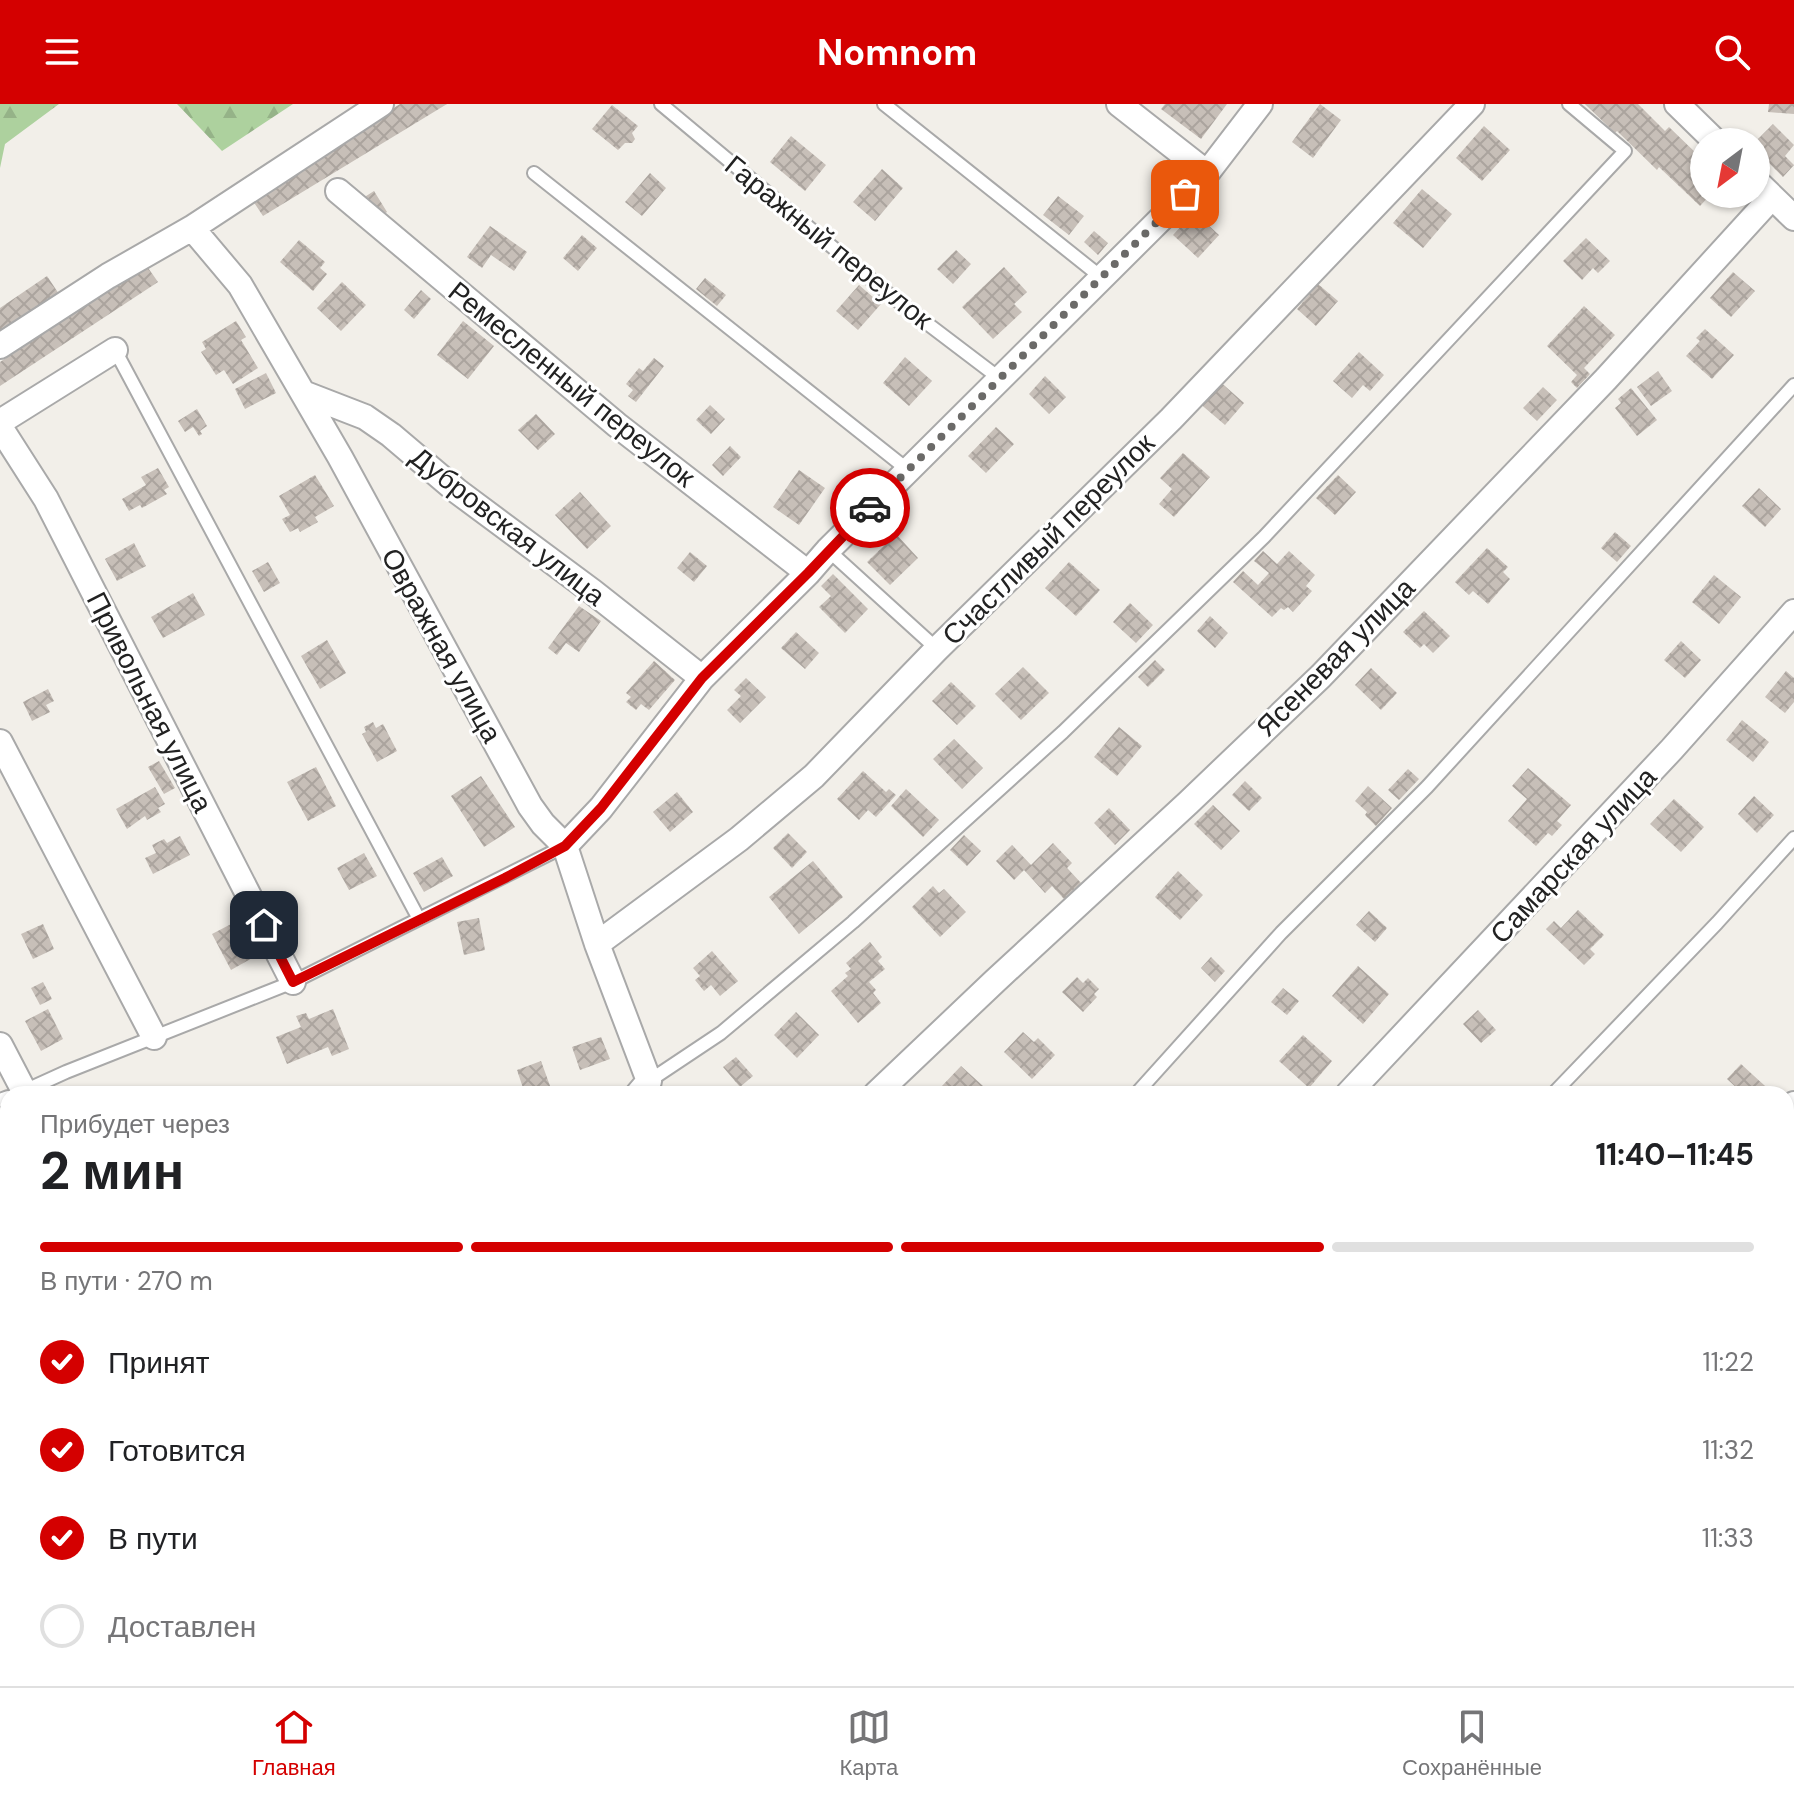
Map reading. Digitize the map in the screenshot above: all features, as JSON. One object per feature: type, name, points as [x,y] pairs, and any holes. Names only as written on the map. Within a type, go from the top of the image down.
[{"type":"street","points":[[0,346],[108,276],[192,228],[381,104]]},
{"type":"street","points":[[1119,104],[1207,173]]},
{"type":"street","points":[[565,846],[601,808],[702,678],[1207,173],[1260,104]]},
{"type":"street","name":"Счастливый переулок","points":[[597,944],[739,839],[814,776],[937,649],[1171,419],[1472,104]]},
{"type":"street","points":[[1677,104],[1702,128]]},
{"type":"street","name":"Ремесленный переулок","points":[[338,191],[617,425],[808,573]]},
{"type":"street","points":[[1770,195],[1794,218]]},
{"type":"street","name":"Ясеневая улица","points":[[884,1086],[1321,676],[1606,379],[1748,208]]},
{"type":"street","name":"Овражная улица","points":[[192,228],[240,285],[303,393],[530,806],[565,846],[644,1086]]},
{"type":"street","points":[[0,424],[115,350]]},
{"type":"street","name":"Дубровская улица","points":[[303,393],[365,417],[391,435],[457,491],[702,678]]},
{"type":"street","name":"Привольная улица","points":[[0,424],[46,499],[293,982]]},
{"type":"street","name":"Самарская улица","points":[[1356,1086],[1672,749],[1794,612]]},
{"type":"street","points":[[0,742],[154,1037]]},
{"type":"street","points":[[0,1045],[13,1086]]},
{"type":"lane","name":"Гаражный переулок","points":[[661,104],[891,296],[999,378]]},
{"type":"lane","points":[[884,104],[1101,277]]},
{"type":"lane","points":[[645,1086],[721,1033],[853,922],[1063,732],[1264,537],[1625,151],[1569,104]]},
{"type":"lane","points":[[534,173],[908,470]]},
{"type":"lane","points":[[115,350],[419,919]]},
{"type":"lane","points":[[1143,1086],[1281,933],[1427,787],[1794,385]]},
{"type":"lane","points":[[828,550],[937,649]]},
{"type":"lane","points":[[1561,1086],[1794,838]]},
{"type":"lane","points":[[34,1086],[293,982],[565,846]]},
{"type":"green space","points":[[0,104],[59,104],[5,144],[0,168]]},
{"type":"green space","points":[[177,104],[293,104],[222,151]]},
{"type":"building","points":[[400,104],[447,104],[263,216],[251,198]]},
{"type":"building","points":[[1165,104],[1227,104],[1201,139],[1161,109]]},
{"type":"building","points":[[1320,104],[1341,120],[1313,158],[1292,142]]},
{"type":"building","points":[[1585,104],[1638,104],[1665,131],[1669,127],[1690,147],[1690,196],[1617,131],[1615,133]]},
{"type":"building","points":[[1769,104],[1794,104],[1794,114],[1768,112]]},
{"type":"building","points":[[612,105],[638,126],[632,133],[635,139],[632,143],[625,143],[618,150],[592,129]]},
{"type":"building","points":[[1773,124],[1794,145],[1785,156],[1794,165],[1783,177],[1770,164],[1769,128]]},
{"type":"building","points":[[1484,126],[1510,150],[1482,181],[1456,158]]},
{"type":"building","points":[[791,136],[826,165],[805,191],[770,162]]},
{"type":"building","points":[[882,169],[903,188],[875,221],[853,202]]},
{"type":"building","points":[[650,173],[666,188],[642,216],[625,202]]},
{"type":"building","points":[[1422,189],[1452,214],[1423,248],[1393,223]]},
{"type":"building","points":[[374,191],[387,212],[376,218],[363,198]]},
{"type":"building","points":[[1058,196],[1084,216],[1069,235],[1043,215]]},
{"type":"building","points":[[1194,212],[1219,235],[1198,258],[1173,235]]},
{"type":"building","points":[[490,226],[527,252],[514,271],[491,255],[482,268],[467,257]]},
{"type":"building","points":[[1094,231],[1108,243],[1098,255],[1084,242]]},
{"type":"building","points":[[582,235],[597,248],[578,271],[563,258]]},
{"type":"building","points":[[1586,238],[1610,261],[1598,273],[1593,268],[1582,280],[1563,261]]},
{"type":"building","points":[[299,240],[325,262],[320,268],[327,274],[313,291],[280,262]]},
{"type":"building","points":[[956,250],[971,264],[953,284],[937,269]]},
{"type":"building","points":[[146,265],[158,282],[0,386],[0,362]]},
{"type":"building","points":[[1004,267],[1027,292],[1014,304],[1022,312],[993,339],[962,307]]},
{"type":"building","points":[[1733,272],[1755,291],[1731,317],[1710,298]]},
{"type":"building","points":[[47,276],[59,294],[0,334],[0,308]]},
{"type":"building","points":[[705,278],[726,295],[717,306],[696,289]]},
{"type":"building","points":[[342,282],[366,305],[341,331],[317,308]]},
{"type":"building","points":[[1318,284],[1338,301],[1316,326],[1297,309]]},
{"type":"building","points":[[859,285],[881,304],[858,330],[836,311]]},
{"type":"building","points":[[421,290],[431,299],[414,319],[404,310]]},
{"type":"building","points":[[1584,306],[1615,335],[1584,368],[1590,374],[1577,388],[1571,382],[1577,375],[1547,346]]},
{"type":"building","points":[[236,321],[246,337],[241,340],[258,368],[233,384],[224,370],[216,375],[201,352],[206,349],[202,342]]},
{"type":"building","points":[[463,321],[494,346],[468,379],[437,355]]},
{"type":"building","points":[[1705,329],[1734,355],[1712,379],[1686,356],[1700,341],[1696,338]]},
{"type":"building","points":[[1359,352],[1384,375],[1370,391],[1363,385],[1352,398],[1333,381]]},
{"type":"building","points":[[905,357],[932,381],[909,406],[883,383]]},
{"type":"building","points":[[654,358],[664,366],[636,402],[628,396],[633,390],[626,384],[639,368],[643,371]]},
{"type":"building","points":[[1658,371],[1672,391],[1651,406],[1637,387]]},
{"type":"building","points":[[266,373],[276,393],[245,409],[235,389]]},
{"type":"building","points":[[1045,376],[1066,397],[1049,414],[1029,394]]},
{"type":"building","points":[[1217,379],[1244,403],[1225,425],[1198,402]]},
{"type":"building","points":[[1543,387],[1557,400],[1537,421],[1523,408]]},
{"type":"building","points":[[1631,388],[1657,420],[1637,436],[1615,408],[1621,403],[1618,399]]},
{"type":"building","points":[[710,405],[725,419],[711,434],[696,420]]},
{"type":"building","points":[[197,409],[207,426],[199,436],[193,427],[185,432],[178,421]]},
{"type":"building","points":[[536,414],[555,434],[538,450],[518,430]]},
{"type":"building","points":[[996,427],[1014,444],[986,473],[968,456]]},
{"type":"building","points":[[730,446],[741,457],[723,476],[712,465]]},
{"type":"building","points":[[1183,453],[1210,477],[1174,517],[1159,504],[1172,489],[1160,478]]},
{"type":"building","points":[[158,468],[169,487],[164,490],[167,494],[142,508],[140,505],[129,511],[122,499],[146,485],[141,477]]},
{"type":"building","points":[[799,470],[825,488],[799,525],[773,507]]},
{"type":"building","points":[[315,475],[334,506],[315,517],[318,522],[300,532],[298,528],[290,532],[282,519],[290,515],[279,496]]},
{"type":"building","points":[[1338,475],[1356,492],[1335,515],[1316,498]]},
{"type":"building","points":[[1759,488],[1781,509],[1765,527],[1742,506]]},
{"type":"building","points":[[580,492],[611,526],[587,549],[555,515]]},
{"type":"building","points":[[1615,532],[1631,546],[1617,562],[1601,548]]},
{"type":"building","points":[[896,534],[918,558],[890,585],[867,562]]},
{"type":"building","points":[[134,543],[146,566],[117,581],[105,559]]},
{"type":"building","points":[[1487,548],[1508,567],[1503,572],[1510,579],[1488,604],[1473,591],[1469,595],[1455,582]]},
{"type":"building","points":[[1263,551],[1277,564],[1289,551],[1315,575],[1306,586],[1312,591],[1293,612],[1288,607],[1284,610],[1281,608],[1272,617],[1233,582],[1243,571],[1258,585],[1269,573],[1254,561]]},
{"type":"building","points":[[690,552],[707,566],[694,582],[677,568]]},
{"type":"building","points":[[268,562],[280,583],[264,592],[252,571]]},
{"type":"building","points":[[1069,562],[1100,590],[1076,616],[1045,588]]},
{"type":"building","points":[[833,574],[868,609],[845,633],[819,607],[831,596],[821,586]]},
{"type":"building","points":[[1714,575],[1741,597],[1719,624],[1692,602]]},
{"type":"building","points":[[193,593],[205,615],[163,638],[151,617]]},
{"type":"building","points":[[1130,603],[1153,625],[1136,643],[1113,622]]},
{"type":"building","points":[[579,606],[601,621],[579,652],[566,643],[557,655],[548,648]]},
{"type":"building","points":[[1424,611],[1450,636],[1433,653],[1424,644],[1420,648],[1403,632]]},
{"type":"building","points":[[1210,616],[1228,633],[1215,648],[1197,631]]},
{"type":"building","points":[[796,632],[819,653],[805,669],[781,648]]},
{"type":"building","points":[[327,640],[346,673],[320,689],[301,656]]},
{"type":"building","points":[[1681,641],[1701,660],[1685,678],[1664,660]]},
{"type":"building","points":[[1155,660],[1165,670],[1148,687],[1138,677]]},
{"type":"building","points":[[654,661],[675,680],[649,710],[641,704],[636,710],[626,702],[631,697],[626,693]]},
{"type":"building","points":[[1023,667],[1049,693],[1021,720],[995,694]]},
{"type":"building","points":[[1371,668],[1397,693],[1381,710],[1355,685]]},
{"type":"building","points":[[1786,671],[1794,678],[1794,702],[1785,713],[1765,697]]},
{"type":"building","points":[[746,678],[766,697],[740,723],[727,710],[741,696],[734,690]]},
{"type":"building","points":[[951,682],[976,706],[957,725],[932,701]]},
{"type":"building","points":[[48,689],[54,701],[46,705],[50,712],[32,721],[23,702]]},
{"type":"building","points":[[1742,720],[1769,742],[1753,762],[1726,740]]},
{"type":"building","points":[[373,722],[376,728],[383,724],[397,751],[377,762],[362,734],[366,732],[364,727]]},
{"type":"building","points":[[1119,727],[1142,746],[1117,776],[1094,757]]},
{"type":"building","points":[[954,739],[983,768],[962,789],[933,759]]},
{"type":"building","points":[[159,761],[175,788],[164,794],[148,767]]},
{"type":"building","points":[[316,767],[336,806],[308,821],[287,782]]},
{"type":"building","points":[[1528,768],[1571,805],[1557,821],[1562,825],[1552,836],[1548,833],[1536,846],[1508,821],[1527,799],[1512,786]]},
{"type":"building","points":[[1408,769],[1419,779],[1399,800],[1388,790]]},
{"type":"building","points":[[863,771],[886,792],[889,789],[896,795],[876,817],[868,810],[859,820],[837,799]]},
{"type":"building","points":[[481,776],[515,827],[484,847],[451,796]]},
{"type":"building","points":[[1245,781],[1262,798],[1249,811],[1232,795]]},
{"type":"building","points":[[1368,786],[1392,808],[1376,826],[1355,801]]},
{"type":"building","points":[[155,787],[165,804],[158,808],[161,812],[147,820],[145,816],[127,829],[116,809]]},
{"type":"building","points":[[906,789],[939,820],[923,837],[891,806]]},
{"type":"building","points":[[677,792],[693,812],[670,832],[653,812]]},
{"type":"building","points":[[1754,796],[1774,815],[1757,833],[1738,814]]},
{"type":"building","points":[[1674,799],[1704,827],[1681,852],[1650,824]]},
{"type":"building","points":[[1213,805],[1240,831],[1221,850],[1194,824]]},
{"type":"building","points":[[1109,808],[1130,830],[1115,845],[1094,823]]},
{"type":"building","points":[[788,833],[807,852],[792,868],[773,848]]},
{"type":"building","points":[[964,835],[981,851],[967,866],[950,850]]},
{"type":"building","points":[[180,836],[190,855],[153,874],[145,858],[156,853],[152,845],[164,839],[167,843]]},
{"type":"building","points":[[1053,843],[1072,863],[1067,868],[1081,883],[1064,899],[1052,886],[1045,893],[1024,870],[1014,880],[996,861],[1012,845],[1031,865]]},
{"type":"building","points":[[364,853],[377,876],[349,890],[337,868]]},
{"type":"building","points":[[442,857],[453,876],[424,892],[413,873]]},
{"type":"building","points":[[813,861],[843,897],[799,934],[769,897]]},
{"type":"building","points":[[1178,871],[1203,895],[1180,920],[1155,897]]},
{"type":"building","points":[[933,886],[939,893],[944,889],[966,912],[940,937],[912,907]]},
{"type":"building","points":[[1578,910],[1604,935],[1590,949],[1595,954],[1584,965],[1546,929],[1554,921],[1561,928]]},
{"type":"building","points":[[1369,911],[1387,928],[1375,942],[1356,925]]},
{"type":"building","points":[[479,918],[485,950],[464,955],[457,922]]},
{"type":"building","points":[[235,922],[254,957],[231,970],[212,934]]},
{"type":"building","points":[[43,924],[54,949],[33,959],[21,934]]},
{"type":"building","points":[[870,942],[882,957],[878,961],[885,969],[869,982],[881,1003],[858,1023],[831,991],[848,976],[845,973],[851,969],[846,963]]},
{"type":"building","points":[[712,951],[738,981],[720,996],[711,985],[704,991],[695,980],[700,976],[693,968]]},
{"type":"building","points":[[1211,957],[1225,971],[1215,982],[1201,968]]},
{"type":"building","points":[[1358,966],[1389,994],[1363,1024],[1332,996]]},
{"type":"building","points":[[1077,977],[1083,983],[1088,978],[1099,989],[1094,994],[1097,997],[1083,1012],[1062,992]]},
{"type":"building","points":[[43,982],[52,999],[40,1005],[31,988]]},
{"type":"building","points":[[1283,988],[1299,1001],[1287,1015],[1271,1002]]},
{"type":"building","points":[[48,1009],[63,1039],[41,1051],[25,1021]]},
{"type":"building","points":[[333,1009],[349,1049],[332,1056],[328,1047],[287,1064],[276,1037],[301,1027],[296,1016],[306,1013],[309,1019]]},
{"type":"building","points":[[1478,1010],[1496,1030],[1481,1043],[1463,1024]]},
{"type":"building","points":[[796,1012],[819,1035],[797,1058],[774,1035]]},
{"type":"building","points":[[1023,1032],[1034,1042],[1038,1038],[1055,1055],[1032,1079],[1004,1052]]},
{"type":"building","points":[[1303,1035],[1332,1061],[1311,1086],[1307,1086],[1279,1061]]},
{"type":"building","points":[[601,1037],[610,1059],[580,1070],[572,1047]]},
{"type":"building","points":[[736,1057],[753,1076],[739,1086],[723,1067]]},
{"type":"building","points":[[541,1061],[550,1086],[522,1086],[517,1070]]},
{"type":"building","points":[[1741,1064],[1765,1086],[1735,1086],[1727,1079]]},
{"type":"building","points":[[961,1066],[983,1086],[942,1086]]},
{"type":"way so far","points":[[870,508],[1185,194]]},
{"type":"route","points":[[264,925],[293,982],[565,846],[601,808],[702,678],[870,508]]}]
